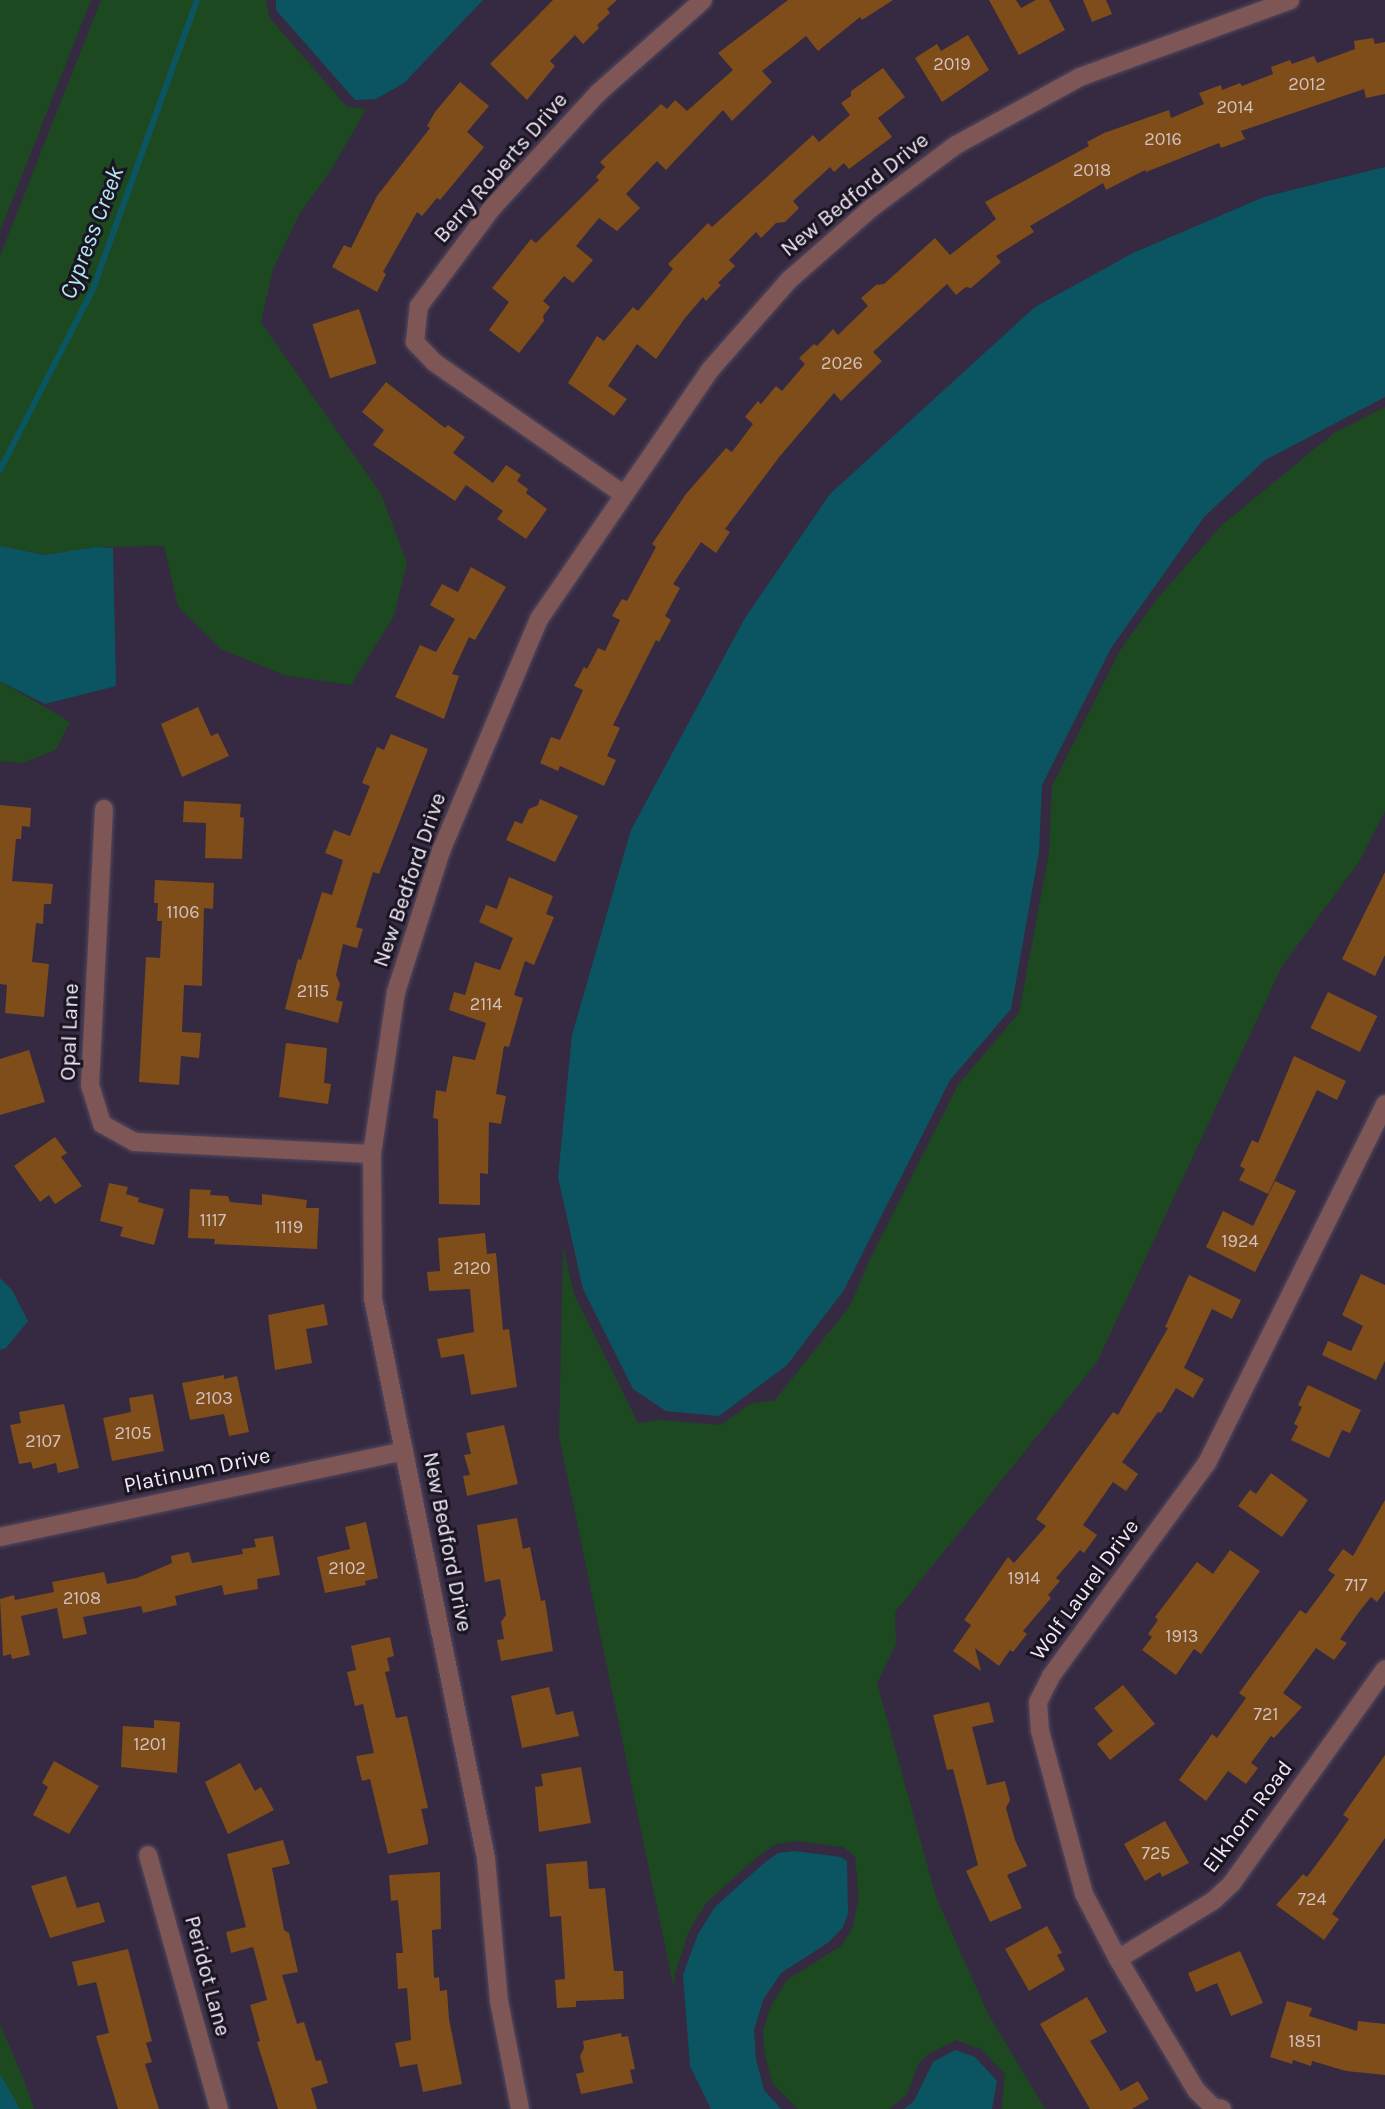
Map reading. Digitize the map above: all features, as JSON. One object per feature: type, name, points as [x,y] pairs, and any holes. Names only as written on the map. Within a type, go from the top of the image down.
[{"type":"street","name":"Berry Roberts Drive","points":[[623,494],[434,362],[415,342],[419,306],[492,208],[598,93],[703,0]]},
{"type":"street","name":"New Bedford Drive","points":[[520,2109],[499,2001],[486,1858],[373,1298],[372,1154],[396,992],[441,851],[539,619],[710,370],[789,280],[870,209],[956,145],[1080,77],[1290,0]]},
{"type":"street","name":"Opal Lane","points":[[104,809],[90,1085],[102,1124],[134,1142],[372,1154]]},
{"type":"street","name":"Wolf Laurel Drive","points":[[1222,2109],[1213,2107],[1196,2090],[1118,1959],[1084,1894],[1040,1731],[1038,1702],[1051,1676],[1207,1463],[1385,1104]]},
{"type":"street","name":"Platinum Drive","points":[[0,1537],[404,1451]]},
{"type":"street","name":"Elkhorn Road","points":[[1118,1959],[1213,1901],[1232,1883],[1385,1669]]},
{"type":"street","name":"Peridot Lane","points":[[148,1855],[219,2109]]},
{"type":"shaded area","points":[[0,0],[91,0],[0,231]]},
{"type":"shaded area","points":[[101,0],[266,0],[269,17],[347,107],[366,109],[330,172],[300,213],[273,269],[261,322],[381,494],[407,563],[394,616],[351,685],[284,675],[221,649],[178,606],[164,546],[95,547],[45,555],[0,546],[0,256]]},
{"type":"shaded area","points":[[276,0],[483,0],[404,83],[376,99],[355,100],[276,10]]},
{"type":"shaded area","points":[[1385,167],[1385,397],[1265,460],[1204,517],[1111,648],[1042,785],[1039,852],[1011,1009],[950,1080],[844,1290],[787,1365],[719,1416],[666,1411],[633,1389],[583,1289],[558,1177],[572,1035],[631,830],[745,618],[830,494],[1035,307],[1133,253],[1264,197]]},
{"type":"shaded area","points":[[1385,407],[1385,811],[1359,862],[1282,966],[1097,1362],[895,1612],[896,1644],[877,1683],[936,1897],[988,2014],[1045,2109],[1002,2109],[1005,2074],[981,2049],[956,2040],[928,2054],[918,2065],[907,2094],[889,2109],[798,2109],[773,2084],[765,2056],[763,2030],[772,2004],[787,1980],[841,1946],[852,1930],[859,1896],[855,1856],[843,1847],[797,1841],[776,1844],[757,1857],[707,1902],[689,1931],[675,1973],[674,1989],[559,1436],[563,1247],[574,1294],[638,1423],[660,1420],[721,1425],[750,1404],[775,1400],[850,1306],[870,1259],[958,1085],[1019,1013],[1049,853],[1052,786],[1119,652],[1157,599],[1222,525],[1334,433]]},
{"type":"shaded area","points":[[0,546],[45,555],[95,547],[113,548],[116,686],[45,704],[0,681]]},
{"type":"shaded area","points":[[0,681],[70,722],[56,750],[22,763],[0,761]]},
{"type":"shaded area","points":[[0,1278],[12,1290],[28,1321],[6,1348],[0,1350]]},
{"type":"shaded area","points":[[794,1851],[841,1857],[847,1861],[848,1914],[843,1927],[829,1942],[781,1973],[763,2000],[754,2030],[756,2059],[764,2090],[781,2109],[711,2109],[690,2066],[683,1975],[698,1934],[715,1907],[778,1853]]},
{"type":"shaded area","points":[[0,2024],[24,2080],[34,2109],[0,2109]]},
{"type":"shaded area","points":[[955,2050],[975,2057],[997,2081],[992,2109],[904,2109],[914,2101],[933,2062]]},
{"type":"shaded area","points":[[0,2074],[20,2109],[0,2109]]},
{"type":"building","points":[[553,0],[617,0],[607,9],[610,13],[597,25],[599,28],[583,44],[575,35],[550,61],[555,66],[527,100],[490,64]]},
{"type":"building","points":[[788,0],[893,0],[862,20],[860,17],[818,51],[806,36],[762,71],[772,82],[732,121],[723,110],[666,170],[657,161],[626,194],[640,208],[617,231],[599,218],[576,246],[593,260],[573,283],[564,276],[543,301],[550,307],[543,316],[544,321],[519,353],[489,330],[509,302],[492,288],[531,239],[536,243],[599,180],[596,177],[605,167],[600,162],[661,104],[667,109],[675,100],[687,111],[733,70],[718,53]]},
{"type":"building","points":[[989,0],[1016,0],[1021,8],[1036,0],[1049,0],[1065,30],[1019,55]]},
{"type":"building","points":[[1083,0],[1106,0],[1112,14],[1092,22]]},
{"type":"building","points":[[968,35],[989,70],[942,102],[915,58],[937,44],[941,51]]},
{"type":"building","points":[[1373,38],[1375,44],[1385,42],[1385,94],[1366,98],[1364,89],[1241,131],[1245,139],[1221,148],[1219,143],[1145,170],[1106,190],[1103,183],[1030,226],[1034,232],[996,256],[1001,262],[971,288],[966,287],[956,295],[947,284],[873,352],[882,361],[841,401],[834,393],[780,456],[725,529],[730,532],[716,553],[701,542],[673,584],[680,588],[665,616],[671,620],[659,642],[656,640],[613,725],[620,728],[607,756],[616,760],[604,786],[560,766],[558,771],[540,763],[551,737],[560,740],[583,690],[574,686],[584,667],[587,669],[598,648],[605,651],[620,620],[612,616],[622,599],[627,601],[656,547],[652,544],[686,494],[726,448],[732,452],[753,424],[745,417],[776,386],[782,391],[805,364],[799,358],[814,344],[817,346],[833,329],[838,335],[868,306],[861,298],[876,285],[884,284],[935,238],[950,255],[996,219],[985,202],[1089,146],[1087,142],[1104,133],[1169,110],[1171,118],[1204,104],[1199,93],[1221,85],[1222,90],[1240,83],[1242,86],[1273,74],[1271,67],[1290,60],[1292,64],[1314,56],[1317,63],[1355,49],[1354,41]]},
{"type":"building","points":[[883,68],[905,97],[878,118],[892,137],[849,169],[844,163],[834,172],[830,167],[793,201],[799,208],[785,222],[776,223],[761,238],[756,232],[729,260],[735,266],[718,283],[721,285],[706,301],[703,297],[656,359],[637,344],[608,386],[627,399],[614,416],[568,383],[597,336],[604,341],[633,307],[638,311],[673,269],[668,264],[708,223],[712,227],[813,135],[819,142],[850,115],[841,103],[851,96],[851,91]]},
{"type":"building","points":[[460,82],[489,106],[467,132],[484,147],[440,200],[437,198],[422,216],[417,212],[383,272],[386,274],[377,292],[332,267],[344,245],[351,248],[377,196],[430,128],[427,126],[435,112]]},
{"type":"building","points":[[359,309],[377,363],[330,378],[312,324]]},
{"type":"building","points":[[386,382],[445,428],[448,425],[465,437],[453,453],[493,483],[506,465],[521,475],[517,481],[528,489],[526,493],[547,509],[526,539],[497,519],[503,511],[466,485],[455,501],[373,445],[384,430],[362,412]]},
{"type":"building","points":[[471,567],[506,587],[475,640],[469,637],[452,674],[459,676],[444,719],[395,697],[420,645],[436,652],[455,619],[430,605],[442,584],[458,592]]},
{"type":"building","points":[[198,707],[211,736],[218,733],[229,756],[182,777],[161,724]]},
{"type":"building","points":[[391,734],[428,749],[379,874],[373,872],[356,927],[363,929],[357,948],[343,944],[336,975],[340,984],[336,1000],[343,1002],[338,1023],[285,1009],[298,959],[301,960],[322,892],[332,895],[343,860],[325,853],[334,830],[350,836],[370,786],[362,783],[377,747],[384,750]]},
{"type":"building","points":[[540,799],[578,816],[555,862],[506,840],[515,821],[522,824],[529,809],[538,805]]},
{"type":"building","points":[[184,801],[241,804],[240,817],[244,818],[242,859],[205,858],[206,823],[183,822]]},
{"type":"building","points":[[0,805],[31,808],[30,827],[22,826],[21,839],[16,839],[12,881],[53,884],[51,904],[44,904],[43,924],[36,923],[32,962],[49,964],[44,1017],[5,1013],[7,985],[0,984]]},
{"type":"building","points":[[1385,872],[1385,955],[1375,976],[1342,959]]},
{"type":"building","points":[[509,877],[553,896],[546,914],[554,917],[534,965],[525,961],[514,995],[523,998],[509,1047],[504,1046],[496,1094],[506,1096],[501,1124],[489,1122],[488,1174],[480,1173],[480,1205],[439,1204],[438,1119],[433,1118],[436,1090],[446,1092],[453,1056],[475,1060],[486,1023],[449,1010],[454,992],[465,995],[475,962],[500,970],[513,938],[479,922],[486,905],[497,909]]},
{"type":"building","points":[[155,880],[214,883],[213,909],[204,908],[202,986],[184,985],[182,1032],[201,1033],[199,1058],[181,1056],[179,1085],[139,1082],[146,957],[160,958],[162,921],[157,921]]},
{"type":"building","points":[[1328,992],[1377,1016],[1360,1052],[1310,1028]]},
{"type":"building","points":[[286,1043],[327,1048],[324,1083],[331,1084],[328,1104],[279,1097]]},
{"type":"building","points":[[29,1050],[45,1102],[0,1115],[0,1059]]},
{"type":"building","points":[[1294,1056],[1346,1081],[1337,1100],[1317,1090],[1268,1194],[1239,1180],[1245,1169],[1240,1166],[1252,1140],[1258,1143]]},
{"type":"building","points":[[55,1137],[67,1153],[61,1157],[82,1186],[55,1204],[49,1195],[40,1202],[14,1166]]},
{"type":"building","points":[[1275,1181],[1296,1191],[1255,1272],[1206,1247],[1223,1211],[1253,1226]]},
{"type":"building","points":[[109,1183],[128,1187],[126,1194],[139,1198],[138,1202],[164,1209],[154,1245],[120,1236],[123,1227],[100,1221]]},
{"type":"building","points":[[190,1189],[211,1190],[210,1195],[228,1196],[230,1202],[262,1205],[262,1194],[307,1200],[306,1208],[319,1208],[317,1249],[214,1244],[215,1239],[188,1238]]},
{"type":"building","points":[[485,1233],[487,1254],[496,1253],[503,1330],[509,1329],[517,1387],[471,1395],[464,1354],[441,1358],[437,1339],[474,1332],[470,1289],[429,1291],[427,1272],[440,1271],[438,1238]]},
{"type":"building","points":[[1361,1274],[1385,1285],[1385,1361],[1376,1380],[1322,1355],[1328,1341],[1351,1351],[1363,1326],[1342,1315]]},
{"type":"building","points":[[1189,1275],[1241,1300],[1232,1319],[1212,1309],[1184,1368],[1204,1379],[1193,1398],[1176,1388],[1161,1413],[1158,1412],[1122,1462],[1138,1474],[1126,1491],[1113,1482],[1083,1525],[1097,1535],[1084,1553],[1080,1550],[1056,1578],[1060,1581],[1048,1595],[1051,1598],[1023,1631],[1027,1634],[1013,1652],[1010,1650],[999,1666],[975,1648],[981,1671],[953,1651],[971,1625],[964,1620],[1008,1557],[1014,1563],[1046,1526],[1036,1519],[1113,1412],[1118,1415],[1168,1328],[1165,1327]]},
{"type":"building","points":[[324,1304],[328,1325],[306,1329],[312,1363],[275,1370],[268,1315]]},
{"type":"building","points":[[224,1375],[224,1379],[237,1376],[249,1432],[229,1436],[224,1414],[190,1420],[182,1383]]},
{"type":"building","points":[[1308,1385],[1361,1410],[1350,1433],[1342,1430],[1329,1458],[1291,1440],[1302,1407],[1298,1405]]},
{"type":"building","points":[[153,1394],[164,1451],[112,1461],[103,1418],[131,1412],[129,1398]]},
{"type":"building","points":[[64,1404],[79,1468],[58,1473],[56,1463],[33,1469],[31,1462],[19,1464],[10,1425],[21,1423],[19,1412]]},
{"type":"building","points":[[504,1425],[518,1484],[467,1496],[463,1476],[470,1475],[464,1455],[471,1454],[466,1433]]},
{"type":"building","points":[[1271,1473],[1308,1500],[1282,1537],[1238,1506],[1250,1490],[1256,1494]]},
{"type":"building","points":[[1385,1500],[1385,1591],[1377,1602],[1371,1597],[1359,1612],[1340,1639],[1347,1643],[1334,1660],[1316,1648],[1283,1693],[1302,1707],[1274,1738],[1271,1736],[1251,1763],[1258,1768],[1246,1784],[1228,1771],[1206,1801],[1179,1780],[1212,1734],[1217,1738],[1246,1698],[1239,1693],[1300,1610],[1306,1614],[1335,1575],[1328,1570],[1343,1549],[1353,1556]]},
{"type":"building","points":[[517,1518],[523,1549],[530,1547],[541,1601],[545,1600],[553,1651],[501,1661],[497,1640],[504,1639],[501,1622],[506,1615],[500,1579],[485,1582],[477,1525]]},
{"type":"building","points":[[366,1522],[378,1578],[365,1581],[366,1585],[325,1593],[317,1557],[350,1549],[345,1527]]},
{"type":"building","points":[[273,1536],[280,1575],[257,1579],[258,1589],[224,1595],[222,1585],[175,1596],[177,1605],[143,1613],[141,1606],[83,1617],[87,1634],[63,1639],[57,1608],[21,1616],[30,1655],[12,1659],[11,1654],[3,1656],[0,1599],[14,1595],[15,1600],[54,1592],[52,1582],[104,1572],[107,1584],[137,1578],[172,1563],[171,1556],[189,1552],[192,1563],[243,1554],[242,1549],[256,1547],[254,1539]]},
{"type":"building","points":[[1230,1550],[1260,1571],[1201,1654],[1194,1649],[1176,1675],[1142,1650],[1152,1637],[1148,1634],[1158,1620],[1155,1617],[1197,1562],[1213,1574]]},
{"type":"building","points":[[390,1637],[394,1656],[387,1658],[390,1671],[385,1672],[396,1718],[407,1716],[428,1808],[421,1809],[428,1844],[388,1854],[370,1779],[362,1781],[356,1756],[374,1753],[363,1704],[355,1706],[347,1672],[356,1670],[351,1646]]},
{"type":"building","points":[[1123,1685],[1155,1724],[1110,1760],[1097,1744],[1113,1731],[1094,1708]]},
{"type":"building","points":[[549,1687],[556,1715],[573,1711],[579,1736],[522,1748],[511,1696]]},
{"type":"building","points":[[989,1702],[994,1722],[972,1727],[987,1785],[1005,1781],[1010,1800],[1006,1808],[1015,1840],[1027,1866],[1007,1875],[1022,1908],[990,1922],[966,1871],[978,1865],[953,1769],[947,1770],[933,1715]]},
{"type":"building","points":[[154,1720],[180,1722],[177,1773],[121,1767],[123,1726],[154,1728]]},
{"type":"building","points":[[1385,1755],[1385,1838],[1332,1914],[1339,1919],[1324,1940],[1276,1905],[1303,1874],[1307,1877],[1333,1842],[1349,1819],[1343,1815]]},
{"type":"building","points":[[54,1761],[99,1786],[69,1834],[33,1815],[48,1787],[42,1783]]},
{"type":"building","points":[[240,1763],[255,1791],[261,1787],[274,1810],[228,1834],[205,1782]]},
{"type":"building","points":[[581,1767],[591,1823],[539,1832],[535,1787],[543,1786],[541,1774]]},
{"type":"building","points":[[1165,1821],[1189,1863],[1162,1877],[1160,1872],[1145,1881],[1124,1844]]},
{"type":"building","points":[[283,1840],[290,1864],[272,1868],[284,1930],[289,1933],[298,1972],[282,1975],[297,2024],[304,2022],[316,2061],[321,2060],[328,2083],[311,2088],[317,2109],[278,2109],[257,2042],[260,2041],[250,2005],[267,2000],[253,1947],[231,1953],[226,1932],[246,1927],[227,1854]]},
{"type":"building","points":[[587,1861],[589,1889],[605,1888],[614,1971],[623,1971],[624,1999],[576,2001],[576,2007],[557,2008],[555,1980],[565,1979],[561,1916],[550,1917],[546,1864]]},
{"type":"building","points":[[440,1872],[441,1929],[432,1930],[434,1978],[439,1977],[440,1991],[447,1990],[449,2019],[462,2084],[423,2092],[417,2064],[400,2067],[395,2043],[411,2040],[407,1988],[398,1989],[396,1953],[403,1953],[398,1900],[391,1901],[389,1875]]},
{"type":"building","points":[[66,1876],[77,1908],[99,1902],[105,1922],[50,1938],[31,1886]]},
{"type":"building","points":[[1047,1926],[1062,1953],[1057,1955],[1065,1970],[1029,1991],[1005,1949]]},
{"type":"building","points":[[128,1949],[152,2041],[146,2043],[152,2062],[145,2064],[159,2109],[118,2109],[96,2036],[109,2033],[96,1982],[78,1986],[72,1962]]},
{"type":"building","points":[[1240,1951],[1263,2003],[1231,2016],[1217,1983],[1196,1992],[1188,1973]]},
{"type":"building","points":[[1087,1997],[1107,2032],[1090,2041],[1121,2091],[1138,2081],[1149,2099],[1132,2109],[1090,2109],[1040,2024]]},
{"type":"building","points":[[1287,2001],[1312,2008],[1309,2016],[1357,2031],[1358,2021],[1385,2024],[1385,2075],[1346,2071],[1312,2061],[1311,2066],[1293,2060],[1292,2064],[1270,2057]]},
{"type":"building","points":[[621,2033],[622,2037],[628,2036],[635,2069],[630,2070],[633,2083],[581,2094],[576,2074],[584,2072],[580,2056],[583,2041]]},
{"type":"waterway","name":"Cypress Creek","points":[[0,470],[93,289],[197,0]]}]
